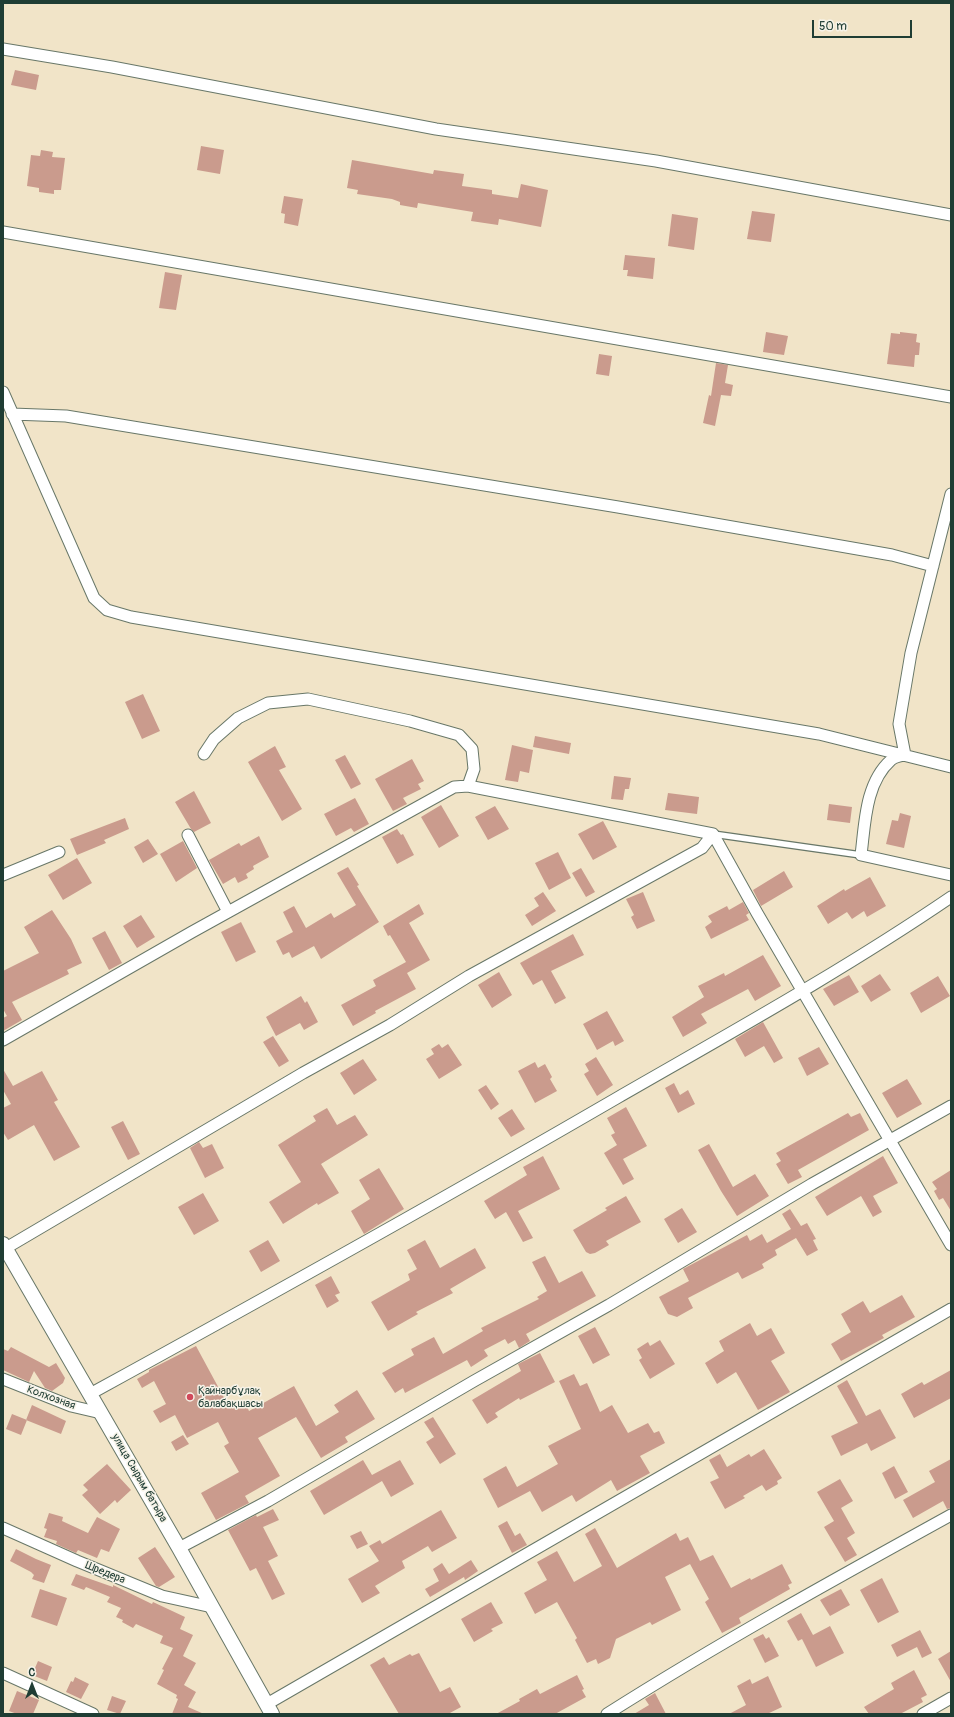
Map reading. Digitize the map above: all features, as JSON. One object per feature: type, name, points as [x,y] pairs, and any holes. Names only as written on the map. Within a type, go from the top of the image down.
[{"type":"street","points":[[3,49],[112,67],[436,129],[656,161],[951,215]]},
{"type":"street","points":[[3,232],[951,397]]},
{"type":"street","points":[[3,392],[94,598],[106,610],[131,618],[819,734],[951,767]]},
{"type":"street","points":[[12,414],[66,416],[618,507],[892,555],[933,566]]},
{"type":"street","points":[[905,755],[899,724],[911,653],[951,494]]},
{"type":"street","points":[[204,754],[214,740],[238,718],[268,703],[308,699],[410,721],[459,735],[472,749],[474,769],[468,786]]},
{"type":"street","points":[[905,755],[892,759],[882,770],[873,785],[861,855],[951,874]]},
{"type":"street","points":[[3,1040],[228,912],[442,792],[454,787],[468,786],[713,834],[757,913],[951,1245]]},
{"type":"street","points":[[4,1246],[303,1073],[390,1025],[469,976],[702,848],[713,834]]},
{"type":"street","points":[[188,835],[228,912]]},
{"type":"street","points":[[3,875],[59,852]]},
{"type":"street","points":[[90,1394],[304,1277],[803,991],[905,928],[951,897]]},
{"type":"street","points":[[179,1548],[268,1501],[474,1381],[609,1305],[805,1188],[951,1106]]},
{"type":"street","name":"улица Сырым батыра","points":[[4,1246],[179,1548],[270,1709]]},
{"type":"street","points":[[270,1709],[951,1309]]},
{"type":"street","name":"Колхозная","points":[[3,1379],[71,1406],[101,1413]]},
{"type":"street","points":[[607,1714],[649,1687],[764,1620],[951,1515]]},
{"type":"street","name":"Шредера","points":[[3,1528],[76,1561],[162,1596],[212,1607]]},
{"type":"street","points":[[3,1673],[93,1714]]},
{"type":"street","points":[[923,1714],[951,1698]]},
{"type":"lane","points":[[713,834],[861,855]]},
{"type":"building","points":[[15,70],[39,75],[36,90],[11,85]]},
{"type":"building","points":[[201,146],[224,150],[220,174],[197,170]]},
{"type":"building","points":[[41,150],[53,152],[52,157],[65,158],[61,190],[54,190],[54,194],[39,192],[39,188],[27,186],[31,155],[40,156]]},
{"type":"building","points":[[352,160],[433,174],[434,170],[464,174],[462,186],[492,190],[492,194],[518,198],[521,184],[548,190],[541,227],[499,219],[498,225],[471,221],[473,212],[418,203],[417,208],[400,205],[400,202],[392,199],[357,194],[358,190],[347,188]]},
{"type":"building","points":[[284,196],[303,199],[298,226],[284,223],[285,214],[281,213]]},
{"type":"building","points":[[752,211],[775,214],[771,242],[747,239]]},
{"type":"building","points":[[672,214],[698,218],[694,250],[668,246]]},
{"type":"building","points":[[625,255],[655,258],[653,279],[627,276],[628,270],[623,270]]},
{"type":"building","points":[[165,272],[182,275],[176,310],[159,308]]},
{"type":"building","points":[[766,332],[788,336],[784,355],[763,352]]},
{"type":"building","points":[[900,332],[917,334],[916,342],[920,343],[919,355],[915,355],[914,367],[887,364],[891,333],[900,334]]},
{"type":"building","points":[[599,354],[612,356],[609,376],[596,374]]},
{"type":"building","points":[[716,363],[728,365],[725,383],[733,385],[731,396],[721,395],[715,426],[703,423],[709,395],[711,396]]},
{"type":"building","points":[[143,694],[160,731],[142,739],[125,702]]},
{"type":"building","points":[[535,736],[571,743],[569,754],[533,747]]},
{"type":"building","points":[[512,745],[533,750],[529,773],[520,771],[518,782],[505,780]]},
{"type":"building","points":[[275,746],[286,767],[279,770],[302,809],[282,821],[248,762]]},
{"type":"building","points":[[345,755],[361,784],[351,789],[335,760]]},
{"type":"building","points":[[412,759],[424,781],[418,784],[421,789],[403,798],[407,804],[393,811],[375,779]]},
{"type":"building","points":[[614,776],[631,778],[629,789],[625,789],[623,800],[611,799]]},
{"type":"building","points":[[194,791],[211,823],[194,832],[175,802]]},
{"type":"building","points":[[668,793],[699,797],[697,814],[665,810]]},
{"type":"building","points":[[355,798],[369,824],[354,832],[351,828],[336,836],[324,814]]},
{"type":"building","points":[[829,804],[852,807],[850,823],[827,820]]},
{"type":"building","points":[[441,805],[459,836],[439,848],[421,817]]},
{"type":"building","points":[[495,806],[509,829],[488,840],[475,817]]},
{"type":"building","points":[[900,813],[911,816],[904,848],[886,844],[892,820],[898,821]]},
{"type":"building","points":[[125,818],[129,829],[104,840],[106,843],[77,855],[70,839]]},
{"type":"building","points":[[603,821],[617,847],[593,860],[578,834]]},
{"type":"building","points":[[397,829],[401,835],[403,834],[414,855],[397,864],[382,837]]},
{"type":"building","points":[[259,836],[269,857],[253,866],[254,869],[246,874],[248,878],[238,883],[235,877],[223,884],[209,860],[239,843],[241,846]]},
{"type":"building","points":[[148,839],[158,854],[143,863],[134,847]]},
{"type":"building","points":[[183,841],[197,868],[176,882],[160,854]]},
{"type":"building","points":[[558,852],[571,878],[549,890],[535,863]]},
{"type":"building","points":[[77,858],[92,883],[63,900],[48,875]]},
{"type":"building","points":[[348,867],[359,885],[357,886],[379,922],[321,959],[314,946],[292,958],[289,952],[283,955],[276,941],[293,932],[283,912],[294,906],[306,928],[331,913],[334,918],[356,905],[337,873]]},
{"type":"building","points":[[581,868],[595,892],[586,897],[572,873]]},
{"type":"building","points":[[784,871],[793,887],[761,906],[753,890]]},
{"type":"building","points":[[870,877],[886,906],[867,917],[864,911],[852,919],[847,912],[828,924],[817,906],[844,889],[845,891]]},
{"type":"building","points":[[543,892],[556,911],[532,926],[525,915],[539,906],[534,898]]},
{"type":"building","points":[[643,892],[655,921],[637,929],[631,917],[634,915],[626,899]]},
{"type":"building","points":[[743,902],[749,913],[746,915],[749,920],[711,939],[705,927],[712,922],[708,916],[727,906],[729,910]]},
{"type":"building","points":[[419,904],[424,914],[409,923],[430,960],[407,973],[416,989],[375,1011],[376,1013],[353,1026],[341,1005],[376,986],[373,980],[406,962],[383,926]]},
{"type":"building","points":[[52,910],[71,939],[82,963],[67,970],[69,974],[12,1002],[22,1020],[3,1031],[3,1018],[7,1016],[3,1009],[3,971],[39,953],[24,927]]},
{"type":"building","points":[[141,915],[155,937],[137,948],[123,926]]},
{"type":"building","points":[[241,922],[256,952],[236,962],[221,932]]},
{"type":"building","points":[[105,931],[122,963],[109,970],[92,938]]},
{"type":"building","points":[[573,934],[584,955],[551,971],[566,998],[555,1004],[542,980],[533,985],[520,963]]},
{"type":"building","points":[[763,955],[781,986],[755,1001],[748,989],[701,1014],[707,1023],[683,1037],[672,1017],[704,997],[698,986],[724,973],[725,976]]},
{"type":"building","points":[[499,972],[512,995],[492,1008],[478,985]]},
{"type":"building","points":[[880,974],[891,990],[871,1002],[861,986]]},
{"type":"building","points":[[849,975],[859,992],[834,1006],[823,989]]},
{"type":"building","points":[[938,976],[950,996],[921,1013],[910,993]]},
{"type":"building","points":[[301,996],[305,1003],[307,1001],[318,1022],[304,1030],[300,1023],[276,1036],[266,1017]]},
{"type":"building","points":[[607,1011],[624,1041],[615,1046],[613,1041],[597,1050],[583,1024]]},
{"type":"building","points":[[763,1022],[783,1058],[774,1063],[764,1046],[745,1057],[735,1039]]},
{"type":"building","points":[[273,1036],[289,1061],[279,1067],[263,1042]]},
{"type":"building","points":[[439,1044],[442,1048],[448,1044],[462,1065],[439,1079],[426,1059],[434,1054],[431,1049]]},
{"type":"building","points":[[819,1047],[829,1064],[807,1076],[798,1058]]},
{"type":"building","points":[[596,1057],[613,1085],[597,1096],[584,1074],[589,1071],[585,1064]]},
{"type":"building","points":[[363,1059],[377,1080],[354,1095],[340,1073]]},
{"type":"building","points":[[535,1062],[538,1068],[545,1064],[552,1077],[550,1079],[557,1091],[535,1103],[518,1071]]},
{"type":"building","points":[[3,1069],[13,1086],[42,1071],[58,1100],[54,1102],[80,1147],[54,1161],[34,1125],[8,1140],[3,1132],[3,1108],[11,1104],[3,1090]]},
{"type":"building","points":[[907,1079],[922,1104],[897,1118],[882,1093]]},
{"type":"building","points":[[674,1083],[680,1095],[688,1090],[695,1104],[678,1113],[665,1088]]},
{"type":"building","points":[[486,1085],[499,1104],[491,1110],[478,1090]]},
{"type":"building","points":[[626,1107],[647,1146],[623,1159],[634,1179],[623,1185],[604,1153],[617,1145],[611,1135],[615,1133],[607,1118]]},
{"type":"building","points":[[327,1108],[337,1125],[355,1115],[368,1135],[321,1164],[339,1193],[318,1205],[317,1203],[283,1224],[269,1202],[301,1182],[278,1145],[316,1121],[313,1116]]},
{"type":"building","points":[[512,1109],[525,1129],[511,1137],[498,1118]]},
{"type":"building","points":[[848,1113],[851,1117],[860,1113],[869,1130],[798,1170],[802,1177],[788,1184],[776,1164],[781,1161],[776,1153]]},
{"type":"building","points":[[123,1121],[140,1154],[128,1160],[111,1127]]},
{"type":"building","points":[[199,1142],[203,1148],[212,1144],[224,1168],[205,1178],[190,1148]]},
{"type":"building","points":[[709,1144],[733,1187],[755,1174],[769,1196],[737,1216],[698,1150]]},
{"type":"building","points":[[543,1156],[560,1189],[518,1211],[533,1238],[523,1242],[506,1212],[495,1219],[484,1201],[527,1175],[523,1167]]},
{"type":"building","points":[[883,1156],[898,1183],[873,1196],[882,1212],[873,1217],[861,1196],[827,1216],[815,1197]]},
{"type":"building","points":[[379,1168],[404,1209],[364,1234],[351,1211],[370,1199],[359,1180]]},
{"type":"building","points":[[951,1170],[951,1211],[943,1198],[939,1200],[934,1191],[937,1189],[932,1182]]},
{"type":"building","points":[[203,1193],[219,1221],[194,1235],[178,1207]]},
{"type":"building","points":[[626,1196],[641,1222],[606,1241],[609,1245],[595,1253],[590,1254],[586,1252],[573,1230],[607,1210],[605,1208]]},
{"type":"building","points":[[682,1208],[697,1232],[678,1243],[664,1219]]},
{"type":"building","points":[[790,1209],[801,1226],[807,1223],[816,1239],[813,1240],[818,1250],[807,1256],[796,1238],[775,1250],[777,1255],[762,1264],[764,1268],[742,1279],[738,1272],[688,1298],[693,1308],[677,1317],[668,1314],[659,1297],[689,1281],[683,1269],[747,1235],[750,1241],[762,1234],[767,1243],[791,1229],[782,1214]]},
{"type":"building","points":[[268,1240],[280,1261],[261,1272],[249,1251]]},
{"type":"building","points":[[425,1240],[440,1268],[475,1248],[486,1268],[450,1289],[453,1293],[416,1312],[418,1314],[388,1331],[371,1302],[410,1280],[408,1274],[417,1269],[407,1250]]},
{"type":"building","points":[[545,1256],[559,1283],[582,1271],[596,1296],[526,1334],[530,1341],[519,1348],[515,1340],[508,1344],[505,1339],[484,1350],[488,1356],[471,1367],[467,1360],[405,1393],[403,1388],[395,1393],[382,1373],[414,1355],[411,1349],[434,1337],[443,1354],[483,1331],[481,1328],[539,1299],[537,1297],[547,1291],[532,1262]]},
{"type":"building","points":[[331,1276],[340,1293],[335,1295],[339,1301],[327,1308],[315,1285]]},
{"type":"building","points":[[902,1295],[915,1317],[882,1335],[884,1338],[841,1361],[831,1344],[851,1332],[841,1314],[863,1301],[870,1313]]},
{"type":"building","points":[[750,1323],[757,1336],[771,1328],[785,1353],[771,1361],[790,1392],[758,1410],[736,1372],[717,1384],[705,1363],[724,1351],[719,1341]]},
{"type":"building","points":[[595,1327],[610,1355],[593,1364],[578,1336]]},
{"type":"building","points":[[660,1340],[675,1364],[650,1379],[639,1360],[642,1358],[637,1349],[648,1342],[650,1346]]},
{"type":"building","points":[[196,1346],[229,1407],[244,1400],[249,1411],[294,1386],[316,1426],[339,1412],[334,1405],[357,1390],[375,1419],[345,1437],[348,1442],[321,1458],[296,1417],[258,1438],[280,1476],[245,1496],[249,1503],[216,1520],[201,1493],[239,1472],[224,1446],[229,1443],[218,1422],[187,1438],[175,1415],[160,1423],[153,1411],[166,1404],[154,1381],[142,1388],[137,1379],[149,1372],[149,1370]]},
{"type":"building","points":[[11,1347],[49,1367],[56,1363],[65,1378],[63,1383],[52,1391],[45,1388],[34,1371],[29,1382],[3,1370],[3,1349],[8,1351]]},
{"type":"building","points":[[540,1353],[555,1382],[520,1400],[519,1398],[495,1413],[498,1417],[487,1424],[472,1400],[521,1371],[518,1364]]},
{"type":"building","points":[[951,1370],[951,1398],[914,1418],[901,1394],[922,1382],[924,1385]]},
{"type":"building","points":[[574,1374],[580,1386],[587,1383],[600,1412],[612,1405],[628,1433],[648,1423],[654,1433],[659,1431],[665,1443],[640,1456],[650,1473],[617,1491],[611,1480],[576,1502],[572,1495],[542,1512],[530,1491],[498,1508],[483,1479],[506,1466],[517,1487],[558,1464],[548,1446],[581,1429],[559,1381]]},
{"type":"building","points":[[847,1380],[866,1416],[880,1409],[896,1438],[871,1451],[867,1443],[841,1456],[831,1436],[858,1423],[837,1386]]},
{"type":"building","points":[[32,1405],[66,1421],[61,1434],[26,1420]]},
{"type":"building","points":[[12,1414],[27,1420],[21,1435],[6,1429]]},
{"type":"building","points":[[433,1417],[456,1454],[440,1464],[426,1442],[434,1437],[424,1422]]},
{"type":"building","points":[[183,1435],[189,1444],[176,1451],[171,1442]]},
{"type":"building","points":[[764,1449],[782,1478],[777,1481],[778,1484],[766,1491],[762,1485],[743,1496],[745,1498],[725,1509],[710,1482],[719,1478],[709,1460],[720,1454],[727,1467],[749,1454],[751,1457]]},
{"type":"building","points":[[951,1459],[951,1508],[947,1509],[943,1501],[913,1518],[903,1500],[935,1482],[929,1471]]},
{"type":"building","points":[[363,1460],[372,1475],[400,1460],[414,1484],[391,1497],[382,1481],[324,1515],[310,1491]]},
{"type":"building","points":[[107,1464],[131,1490],[117,1503],[115,1500],[100,1514],[82,1495],[88,1490],[83,1485]]},
{"type":"building","points":[[894,1466],[908,1492],[895,1499],[882,1473]]},
{"type":"building","points":[[840,1479],[853,1501],[841,1508],[855,1533],[847,1538],[857,1555],[845,1562],[824,1527],[834,1521],[817,1492]]},
{"type":"building","points":[[273,1509],[279,1520],[263,1527],[278,1556],[268,1561],[285,1594],[272,1600],[256,1568],[250,1571],[228,1530],[256,1515],[257,1517]]},
{"type":"building","points":[[441,1510],[457,1538],[432,1552],[428,1546],[402,1561],[405,1568],[375,1586],[380,1593],[362,1603],[348,1579],[379,1561],[369,1546],[380,1540],[382,1544]]},
{"type":"building","points":[[49,1513],[63,1517],[62,1521],[88,1533],[97,1517],[120,1529],[109,1552],[101,1549],[97,1558],[78,1550],[76,1553],[56,1544],[57,1541],[44,1537],[47,1529],[44,1528]]},
{"type":"building","points":[[507,1521],[515,1536],[520,1533],[527,1545],[512,1553],[498,1526]]},
{"type":"building","points":[[595,1528],[617,1568],[676,1533],[680,1541],[688,1537],[700,1561],[713,1555],[731,1588],[750,1578],[751,1580],[782,1564],[792,1583],[788,1585],[790,1589],[739,1618],[741,1623],[722,1633],[705,1602],[709,1599],[690,1564],[665,1577],[681,1610],[652,1625],[650,1622],[616,1639],[610,1658],[598,1664],[596,1659],[587,1663],[575,1640],[577,1638],[557,1602],[535,1614],[524,1593],[547,1580],[537,1562],[557,1551],[574,1582],[602,1566],[585,1534]]},
{"type":"building","points":[[361,1531],[368,1544],[357,1549],[350,1536]]},
{"type":"building","points":[[155,1547],[175,1577],[159,1587],[156,1586],[138,1558]]},
{"type":"building","points":[[16,1549],[51,1565],[44,1583],[32,1579],[34,1575],[31,1572],[10,1561]]},
{"type":"building","points":[[471,1560],[478,1571],[465,1580],[464,1577],[430,1597],[425,1589],[439,1581],[433,1569],[442,1563],[449,1574]]},
{"type":"building","points":[[76,1574],[113,1587],[113,1585],[152,1604],[153,1602],[185,1617],[180,1629],[193,1635],[183,1656],[196,1663],[184,1685],[196,1692],[188,1707],[204,1714],[172,1714],[178,1699],[176,1698],[177,1695],[157,1684],[164,1670],[162,1669],[173,1648],[160,1643],[163,1636],[136,1624],[133,1628],[122,1622],[123,1620],[116,1617],[121,1608],[107,1602],[110,1597],[86,1587],[84,1590],[71,1585]]},
{"type":"building","points":[[882,1578],[899,1612],[878,1623],[860,1590]]},
{"type":"building","points":[[40,1589],[67,1598],[57,1626],[31,1617]]},
{"type":"building","points":[[841,1589],[850,1605],[830,1616],[820,1600]]},
{"type":"building","points":[[491,1602],[503,1623],[491,1629],[493,1631],[474,1642],[461,1619]]},
{"type":"building","points":[[801,1613],[813,1635],[830,1626],[844,1653],[816,1667],[802,1639],[798,1641],[787,1621]]},
{"type":"building","points":[[920,1630],[932,1653],[922,1658],[917,1647],[897,1657],[891,1645]]},
{"type":"building","points":[[763,1634],[766,1639],[769,1637],[779,1656],[765,1663],[753,1639]]},
{"type":"building","points":[[951,1651],[951,1682],[938,1659]]},
{"type":"building","points":[[419,1653],[440,1692],[450,1687],[461,1707],[448,1714],[399,1714],[370,1665],[384,1657],[389,1665],[410,1654],[412,1656]]},
{"type":"building","points":[[38,1661],[52,1667],[47,1681],[32,1675]]},
{"type":"building","points":[[914,1670],[927,1695],[921,1698],[923,1702],[900,1714],[869,1714],[864,1707],[894,1689],[891,1683]]},
{"type":"building","points":[[577,1675],[586,1697],[555,1714],[496,1714],[520,1701],[519,1699],[537,1689],[540,1694]]},
{"type":"building","points":[[768,1676],[782,1707],[767,1714],[729,1714],[746,1705],[737,1686],[750,1679],[752,1684]]},
{"type":"building","points":[[75,1677],[89,1684],[81,1699],[66,1692],[71,1681],[73,1682]]},
{"type":"building","points":[[17,1691],[39,1700],[33,1714],[17,1714],[9,1711]]},
{"type":"building","points":[[655,1693],[666,1714],[634,1714],[649,1705],[645,1699]]},
{"type":"building","points":[[112,1696],[126,1701],[120,1714],[107,1710]]},
{"type":"place","name":"Қайнарбұлақ балабақшасы","points":[[190,1397]]}]
